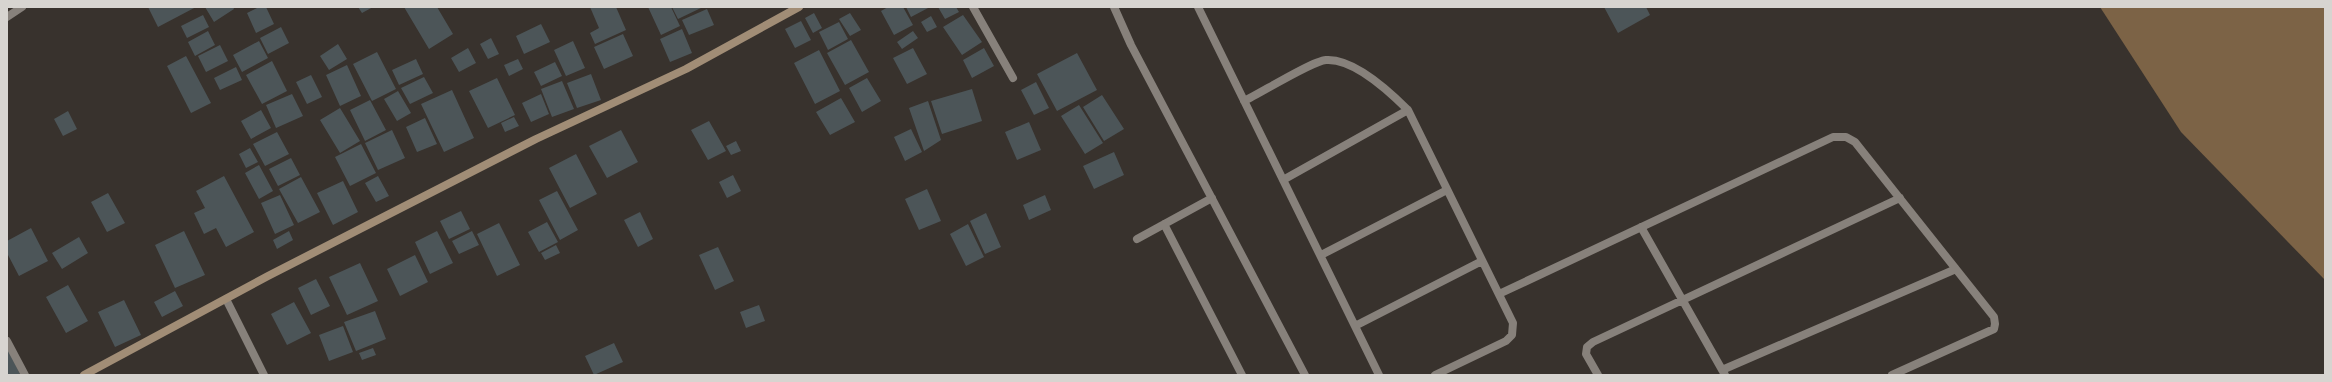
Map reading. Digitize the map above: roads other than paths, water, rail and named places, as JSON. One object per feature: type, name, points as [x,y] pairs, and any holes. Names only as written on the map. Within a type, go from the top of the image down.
[{"type":"street","points":[[7,17],[22,7]]},
{"type":"street","points":[[84,375],[226,299],[536,139],[686,68],[799,7]]},
{"type":"street","points":[[973,7],[1014,78]]},
{"type":"street","points":[[1114,7],[1131,45],[1305,375]]},
{"type":"street","points":[[1198,7],[1380,375]]},
{"type":"street","points":[[1244,101],[1312,65],[1326,60],[1344,63],[1381,84],[1408,110],[1513,323],[1512,335],[1506,341],[1435,375]]},
{"type":"street","points":[[1283,180],[1408,110]]},
{"type":"street","points":[[1499,294],[1833,137],[1846,137],[1855,142],[1900,198],[1994,317],[1996,324],[1994,330],[1892,375]]},
{"type":"street","points":[[1321,255],[1447,190]]},
{"type":"street","points":[[1137,239],[1212,198]]},
{"type":"street","points":[[1598,375],[1586,354],[1587,347],[1593,342],[1900,198]]},
{"type":"street","points":[[1164,224],[1242,375]]},
{"type":"street","points":[[1641,227],[1724,372],[1956,269]]},
{"type":"street","points":[[1355,326],[1482,261]]},
{"type":"street","points":[[226,299],[264,375]]},
{"type":"street","points":[[7,341],[25,375]]}]
